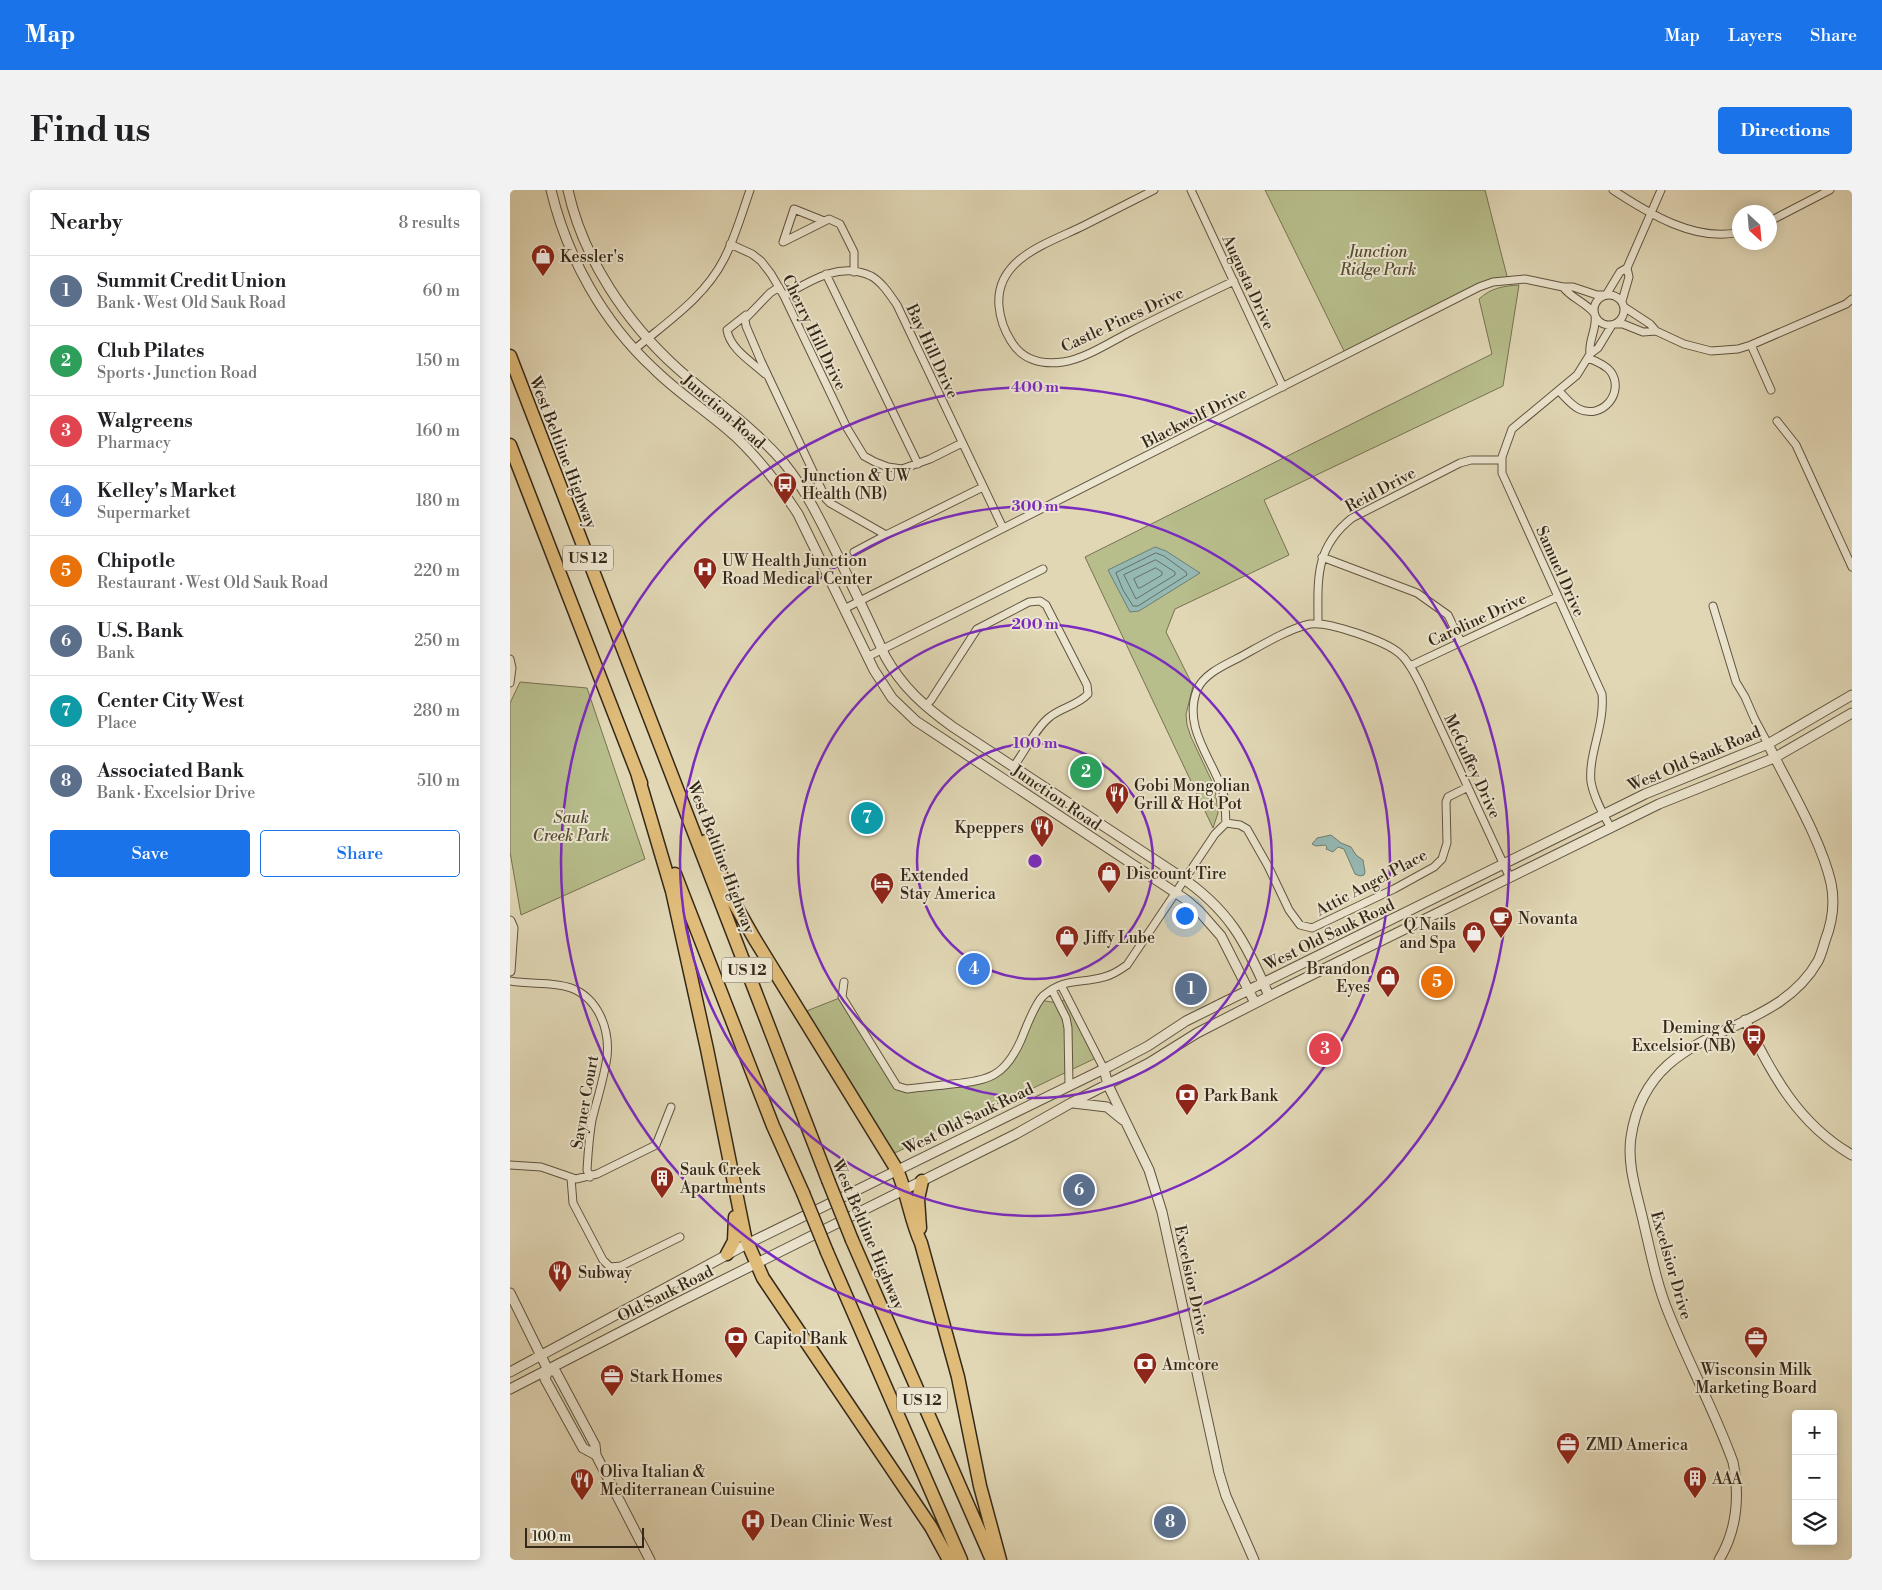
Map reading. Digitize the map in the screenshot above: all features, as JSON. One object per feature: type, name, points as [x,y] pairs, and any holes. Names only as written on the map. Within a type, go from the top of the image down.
[{"type":"highway","name":"West Beltline Highway","points":[[510,356],[852,1240],[992,1560]]},
{"type":"highway","name":"US 12","points":[[510,445],[773,1126],[961,1560]]},
{"type":"highway","points":[[666,759],[733,901],[897,1170],[906,1189],[913,1226],[921,1243],[958,1376],[980,1486],[1000,1560]]},
{"type":"highway","points":[[638,776],[672,891],[747,1244],[756,1264],[931,1527],[949,1560]]},
{"type":"highway","points":[[921,1243],[918,1199],[922,1181]]},
{"type":"highway","points":[[727,1254],[734,1241],[736,1197]]},
{"type":"street","name":"Junction Road","points":[[551,190],[563,230],[584,277],[605,312],[634,349],[670,384],[735,436],[773,477],[798,514],[867,657],[892,698],[916,721],[1176,893],[1199,911],[1217,930],[1228,947],[1255,1004]]},
{"type":"street","name":"Junction Road","points":[[568,190],[578,223],[598,269],[617,299],[647,338],[678,368],[750,427],[785,465],[801,487],[882,650],[896,674],[914,696],[925,706],[1208,897],[1232,924],[1245,945],[1269,996]]},
{"type":"street","points":[[634,349],[697,296],[713,278],[724,259],[750,190]]},
{"type":"street","name":"Castle Pines Drive","points":[[1154,190],[1052,240],[1017,261],[1007,272],[1001,283],[1000,315],[1015,348],[1031,360],[1046,364],[1065,362],[1092,352],[1234,281]]},
{"type":"street","name":"Augusta Drive","points":[[1191,190],[1283,387]]},
{"type":"street","points":[[1614,190],[1651,213],[1695,231],[1714,234],[1732,233]]},
{"type":"street","points":[[1613,324],[1622,317],[1629,277],[1627,268],[1661,190]]},
{"type":"street","points":[[1777,217],[1830,190]]},
{"type":"street","points":[[824,221],[794,209],[783,242],[829,219],[840,224],[854,252],[854,272]]},
{"type":"street","name":"Cherry Hill Drive","points":[[730,244],[752,254],[761,261],[779,287],[844,423],[864,456],[888,467],[902,469],[918,464]]},
{"type":"street","points":[[1627,268],[1620,272],[1605,295],[1596,302],[1594,314],[1602,323],[1622,324],[1643,332],[1656,331]]},
{"type":"street","name":"Bay Hill Drive","points":[[784,296],[826,274],[840,271],[872,276],[886,289],[897,305],[1003,528]]},
{"type":"street","points":[[826,274],[918,464],[962,443]]},
{"type":"street","name":"Blackwolf Drive","points":[[844,609],[1493,282],[1525,279],[1563,287],[1573,287],[1597,295],[1605,295]]},
{"type":"street","points":[[769,378],[738,350],[728,338],[727,330],[750,313],[779,287]]},
{"type":"street","name":"Blackwolf Drive","points":[[1563,287],[1568,295],[1588,307],[1594,314]]},
{"type":"street","points":[[1605,295],[1615,295],[1656,331],[1684,344],[1711,351],[1738,349],[1751,345],[1846,304],[1852,299]]},
{"type":"street","points":[[750,313],[745,319],[746,326],[826,499],[886,535]]},
{"type":"street","name":"Samuel Drive","points":[[1589,356],[1589,345],[1596,324],[1594,314]]},
{"type":"street","name":"Samuel Drive","points":[[1611,828],[1594,791],[1591,776],[1591,766],[1602,722],[1602,694],[1556,597],[1502,473],[1502,460],[1512,429],[1577,375],[1589,356],[1598,348],[1613,324]]},
{"type":"street","points":[[1751,345],[1771,390]]},
{"type":"street","points":[[1559,391],[1584,411],[1592,412],[1608,404],[1616,389],[1614,379],[1607,368],[1589,356]]},
{"type":"street","points":[[1777,421],[1796,445],[1852,567]]},
{"type":"street","name":"Reid Drive","points":[[1318,624],[1318,572],[1322,557],[1333,536],[1352,518],[1460,463],[1471,460],[1502,460]]},
{"type":"street","points":[[854,552],[983,487]]},
{"type":"street","points":[[1322,557],[1417,593],[1448,615],[1461,642]]},
{"type":"street","points":[[867,657],[1043,569]]},
{"type":"street","name":"Caroline Drive","points":[[1410,666],[1556,597]]},
{"type":"street","points":[[925,706],[931,700],[977,629],[1035,600],[1046,605],[1087,685],[1088,694],[1045,722],[1014,766]]},
{"type":"street","points":[[1713,606],[1736,682],[1768,744]]},
{"type":"street","points":[[844,982],[842,997],[897,1086],[907,1089],[978,1082],[997,1073],[1017,1049],[1040,1000],[1052,990],[1068,982],[1102,978],[1116,973],[1127,965],[1215,834],[1226,823],[1222,789],[1194,728],[1192,709],[1198,688],[1208,676],[1299,627],[1318,624],[1345,630],[1388,645],[1406,659],[1410,666]]},
{"type":"street","points":[[510,659],[512,668],[510,683]]},
{"type":"street","name":"McGuffey Drive","points":[[1410,666],[1510,878]]},
{"type":"street","name":"West Old Sauk Road","points":[[822,1207],[1104,1069],[1148,1046],[1186,1021],[1604,814],[1666,785],[1768,744],[1852,695]]},
{"type":"street","name":"West Old Sauk Road","points":[[833,1225],[1016,1134],[1157,1058],[1197,1033],[1269,996],[1659,804],[1774,758],[1852,713]]},
{"type":"street","name":"Excelsior Drive","points":[[1718,1560],[1726,1546],[1736,1516],[1737,1488],[1733,1462],[1664,1301],[1633,1178],[1630,1154],[1633,1123],[1638,1109],[1647,1089],[1662,1070],[1693,1046],[1785,998],[1804,980],[1818,960],[1831,919],[1831,885],[1826,867],[1812,834],[1768,744]]},
{"type":"street","name":"Attic Angel Place","points":[[1226,823],[1247,828],[1289,910],[1300,925],[1312,928],[1394,889],[1434,867],[1442,859],[1447,843],[1446,802],[1448,797],[1468,787]]},
{"type":"street","points":[[510,921],[513,928],[510,971]]},
{"type":"street","name":"Sayner Court","points":[[510,981],[556,984],[570,988],[591,1001],[603,1022],[607,1055],[592,1121],[588,1170],[590,1177]]},
{"type":"street","points":[[1061,985],[1104,1069]]},
{"type":"street","points":[[1052,990],[1066,1018],[1068,1028],[1069,1085]]},
{"type":"street","points":[[1745,1020],[1771,1070],[1789,1098],[1821,1133],[1852,1155]]},
{"type":"street","name":"Excelsior Drive","points":[[1104,1069],[1108,1085],[1149,1170],[1162,1212],[1219,1473],[1226,1496],[1254,1560]]},
{"type":"street","points":[[1071,1103],[1107,1107],[1125,1121]]},
{"type":"street","points":[[510,1165],[541,1167],[576,1179],[590,1177],[615,1167],[656,1145],[671,1107]]},
{"type":"street","points":[[571,1178],[573,1203],[603,1260],[610,1267],[621,1266],[680,1237]]},
{"type":"street","name":"Old Sauk Road","points":[[510,1372],[727,1254],[822,1207]]},
{"type":"street","name":"Old Sauk Road","points":[[510,1389],[833,1225]]},
{"type":"street","points":[[510,1293],[548,1370],[556,1372],[595,1445],[596,1456],[650,1560]]},
{"type":"green space","name":"Junction Ridge Park","points":[[1265,190],[1485,190],[1508,280],[1493,282],[1346,355]]},
{"type":"green space","points":[[1519,285],[1503,386],[1264,500],[1289,555],[1175,609],[1166,632],[1193,686],[1186,714],[1187,725],[1215,788],[1218,813],[1213,828],[1085,557],[1492,354],[1479,299],[1497,288]]},
{"type":"green space","name":"Sauk Creek Park","points":[[520,682],[587,688],[645,859],[521,915],[510,852],[510,703]]},
{"type":"green space","points":[[842,997],[897,1086],[907,1089],[978,1082],[1007,1063],[1039,1000],[1058,1003],[1068,998],[1098,1057],[980,1111],[897,1152],[890,1153],[799,1014]]},
{"type":"water","points":[[1155,547],[1166,551],[1200,573],[1139,611],[1130,612],[1108,570]]},
{"type":"water","points":[[1331,835],[1341,843],[1351,847],[1356,855],[1363,860],[1364,875],[1355,874],[1344,849],[1338,847],[1333,852],[1326,849],[1325,845],[1316,846],[1312,844],[1317,838]]},
{"type":"place","name":"Kessler's","points":[[543,277]]},
{"type":"place","name":"Junction & UW Health (NB)","points":[[785,505]]},
{"type":"place","name":"UW Health Junction Road Medical Center","points":[[705,590]]},
{"type":"place","name":"Club Pilates","points":[[1086,772]]},
{"type":"place","name":"Gobi Mongolian Grill & Hot Pot","points":[[1117,815]]},
{"type":"place","name":"Center City West","points":[[867,818]]},
{"type":"place","name":"Kpeppers","points":[[1042,848]]},
{"type":"place","name":"Discount Tire","points":[[1109,894]]},
{"type":"place","name":"Extended Stay America","points":[[882,905]]},
{"type":"place","name":"Novanta","points":[[1501,939]]},
{"type":"place","name":"Q Nails and Spa","points":[[1474,954]]},
{"type":"place","name":"Jiffy Lube","points":[[1067,958]]},
{"type":"place","name":"Kelley's Market","points":[[974,969]]},
{"type":"place","name":"Chipotle","points":[[1437,982]]},
{"type":"place","name":"Summit Credit Union","points":[[1191,989]]},
{"type":"place","name":"Brandon Eyes","points":[[1388,998]]},
{"type":"place","name":"Walgreens","points":[[1325,1049]]},
{"type":"place","name":"Deming & Excelsior (NB)","points":[[1754,1057]]},
{"type":"place","name":"Park Bank","points":[[1187,1116]]},
{"type":"place","name":"U.S. Bank","points":[[1079,1190]]},
{"type":"place","name":"Sauk Creek Apartments","points":[[662,1199]]},
{"type":"place","name":"Subway","points":[[560,1293]]},
{"type":"place","name":"Capitol Bank","points":[[736,1359]]},
{"type":"place","name":"Wisconsin Milk Marketing Board","points":[[1756,1359]]},
{"type":"place","name":"Amcore","points":[[1145,1385]]},
{"type":"place","name":"Stark Homes","points":[[612,1397]]},
{"type":"place","name":"ZMD America","points":[[1568,1465]]},
{"type":"place","name":"AAA","points":[[1695,1499]]},
{"type":"place","name":"Oliva Italian & Mediterranean Cuisuine","points":[[582,1501]]},
{"type":"place","name":"Associated Bank","points":[[1170,1522]]},
{"type":"place","name":"Dean Clinic West","points":[[753,1542]]}]
